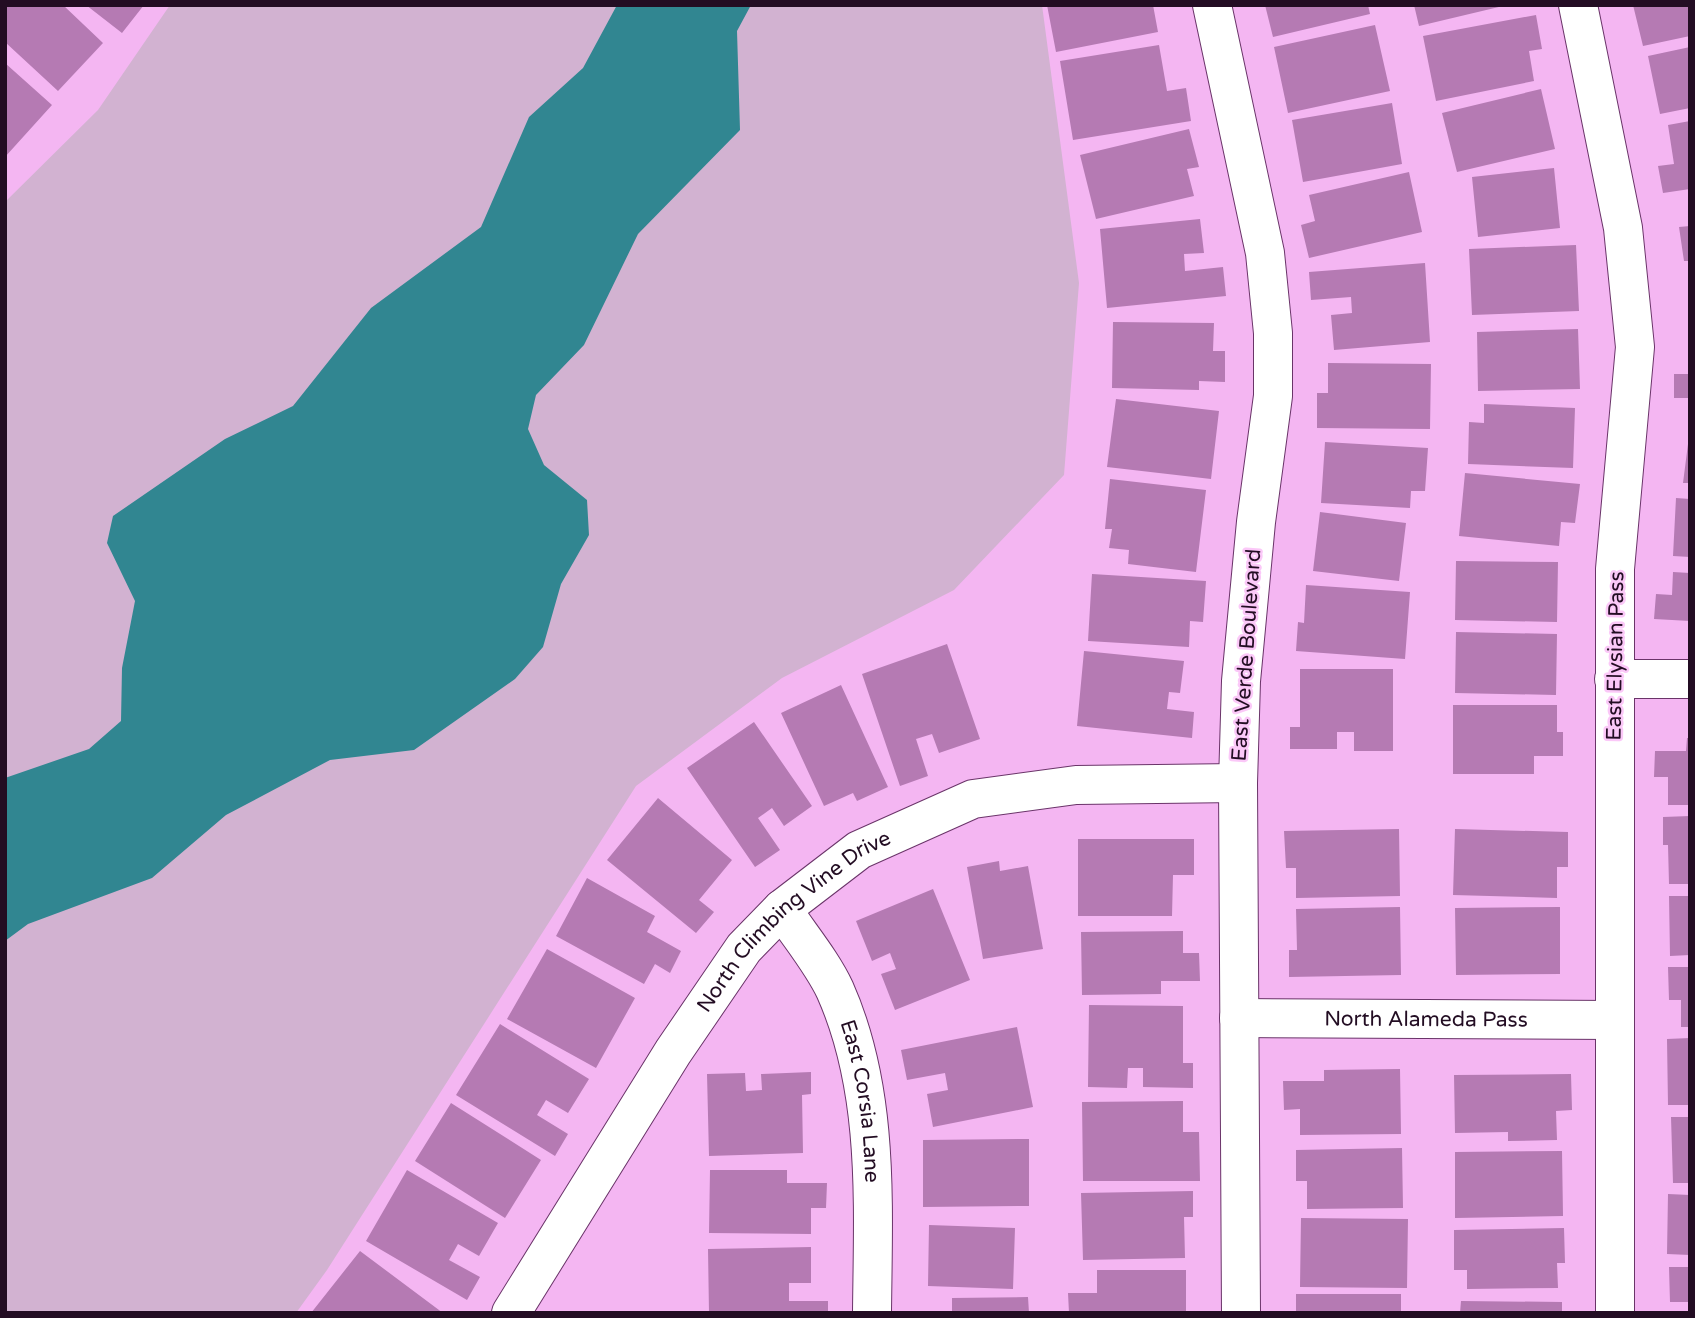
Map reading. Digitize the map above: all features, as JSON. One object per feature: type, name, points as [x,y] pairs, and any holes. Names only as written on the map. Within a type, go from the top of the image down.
[{"type":"street","name":"East Verde Boulevard","points":[[1212,5],[1265,253],[1273,333],[1273,396],[1256,522],[1242,667],[1238,783],[1241,1313]]},
{"type":"street","name":"East Elysian Pass","points":[[1578,5],[1623,228],[1635,347],[1615,569],[1615,1313]]},
{"type":"street","points":[[1614,679],[1690,679]]},
{"type":"street","name":"North Climbing Vine Drive","points":[[511,1313],[673,1052],[744,948],[782,909],[859,850],[973,799],[1076,785],[1238,783]]},
{"type":"street","name":"East Corsia Lane","points":[[782,909],[835,989],[857,1054],[874,1157],[872,1313]]},
{"type":"street","name":"North Alameda Pass","points":[[1239,1018],[1614,1020]]},
{"type":"shaded area","points":[[170,5],[1042,5],[1079,283],[1064,475],[954,590],[782,678],[636,786],[327,1270],[296,1313],[5,1313],[5,202],[98,110]]},
{"type":"shaded area","points":[[617,5],[751,5],[737,31],[740,130],[638,234],[584,345],[536,395],[528,429],[544,465],[587,500],[589,535],[561,584],[543,647],[515,679],[414,750],[330,760],[226,815],[152,878],[28,924],[5,941],[5,778],[89,749],[121,721],[122,668],[135,601],[107,543],[113,516],[225,439],[293,406],[371,308],[481,227],[529,117],[583,68]]},
{"type":"building","points":[[5,5],[63,5],[103,43],[58,91],[5,42]]},
{"type":"building","points":[[86,5],[144,5],[122,33]]},
{"type":"building","points":[[1047,5],[1153,5],[1158,32],[1056,52]]},
{"type":"building","points":[[1265,5],[1368,5],[1370,14],[1273,37]]},
{"type":"building","points":[[1414,5],[1503,5],[1503,6],[1419,26]]},
{"type":"building","points":[[1633,5],[1690,5],[1690,36],[1643,46]]},
{"type":"building","points":[[1536,15],[1542,49],[1529,51],[1534,81],[1436,101],[1423,36]]},
{"type":"building","points":[[1375,25],[1390,91],[1288,113],[1274,47]]},
{"type":"building","points":[[1159,45],[1167,91],[1186,88],[1191,121],[1073,140],[1060,61]]},
{"type":"building","points":[[1690,47],[1690,108],[1660,114],[1648,56]]},
{"type":"building","points":[[5,63],[52,105],[5,157]]},
{"type":"building","points":[[1541,89],[1555,149],[1457,172],[1442,113]]},
{"type":"building","points":[[1392,103],[1402,164],[1303,182],[1292,120]]},
{"type":"building","points":[[1690,121],[1690,189],[1663,193],[1658,166],[1674,164],[1668,125]]},
{"type":"building","points":[[1189,129],[1199,167],[1187,169],[1194,196],[1096,219],[1080,155]]},
{"type":"building","points":[[1554,168],[1560,228],[1478,237],[1472,177]]},
{"type":"building","points":[[1409,172],[1422,232],[1309,258],[1301,225],[1315,221],[1309,195]]},
{"type":"building","points":[[1200,219],[1204,253],[1184,254],[1185,271],[1223,267],[1226,296],[1107,308],[1100,229]]},
{"type":"building","points":[[1690,226],[1690,261],[1684,261],[1679,227]]},
{"type":"building","points":[[1576,245],[1579,311],[1472,315],[1469,249]]},
{"type":"building","points":[[1425,263],[1430,342],[1334,350],[1331,315],[1352,313],[1351,297],[1311,300],[1309,272]]},
{"type":"building","points":[[1113,322],[1214,323],[1213,351],[1225,351],[1225,382],[1199,381],[1199,390],[1112,388]]},
{"type":"building","points":[[1578,329],[1580,389],[1478,391],[1477,332]]},
{"type":"building","points":[[1328,363],[1431,364],[1430,429],[1317,428],[1317,393],[1328,393]]},
{"type":"building","points":[[1674,374],[1690,374],[1690,398],[1674,398]]},
{"type":"building","points":[[1116,399],[1219,411],[1211,479],[1107,467]]},
{"type":"building","points":[[1484,404],[1575,408],[1573,468],[1468,464],[1469,422],[1484,423]]},
{"type":"building","points":[[1325,442],[1428,448],[1425,491],[1411,491],[1410,508],[1321,503]]},
{"type":"building","points":[[1688,444],[1690,483],[1683,483]]},
{"type":"building","points":[[1465,473],[1580,484],[1575,523],[1561,522],[1559,546],[1459,536]]},
{"type":"building","points":[[1110,479],[1206,490],[1196,572],[1128,564],[1129,550],[1109,548],[1112,529],[1105,529]]},
{"type":"building","points":[[1676,498],[1690,499],[1690,557],[1673,556]]},
{"type":"building","points":[[1320,512],[1406,523],[1399,581],[1313,571]]},
{"type":"building","points":[[1456,561],[1558,562],[1557,622],[1455,620]]},
{"type":"building","points":[[1673,572],[1690,573],[1690,621],[1654,619],[1656,594],[1672,595]]},
{"type":"building","points":[[1092,574],[1206,581],[1203,622],[1190,621],[1189,647],[1088,641]]},
{"type":"building","points":[[1306,585],[1410,592],[1405,659],[1296,651],[1298,622],[1304,623]]},
{"type":"building","points":[[1456,632],[1557,634],[1556,695],[1455,693]]},
{"type":"building","points":[[947,644],[980,739],[939,753],[932,734],[916,739],[928,776],[900,786],[862,674]]},
{"type":"building","points":[[1084,651],[1184,661],[1180,693],[1169,692],[1167,709],[1194,712],[1192,738],[1077,726]]},
{"type":"building","points":[[1300,669],[1393,669],[1393,751],[1354,751],[1354,732],[1337,732],[1337,749],[1290,749],[1290,727],[1300,727]]},
{"type":"building","points":[[841,685],[888,787],[857,801],[853,793],[824,806],[781,713]]},
{"type":"building","points":[[1453,705],[1557,705],[1557,732],[1563,732],[1563,756],[1534,756],[1534,774],[1453,774]]},
{"type":"building","points":[[754,722],[812,806],[784,826],[772,808],[758,818],[780,850],[755,867],[687,768]]},
{"type":"building","points":[[1687,738],[1690,738],[1690,805],[1668,805],[1668,777],[1654,777],[1655,751],[1686,751]]},
{"type":"building","points":[[658,798],[732,860],[699,900],[714,912],[696,933],[607,860]]},
{"type":"building","points":[[1690,816],[1690,884],[1669,884],[1668,845],[1663,845],[1663,817]]},
{"type":"building","points":[[1399,829],[1400,896],[1296,898],[1296,868],[1286,868],[1284,831]]},
{"type":"building","points":[[1455,829],[1568,832],[1568,867],[1557,867],[1557,898],[1453,895]]},
{"type":"building","points":[[1078,839],[1194,839],[1194,875],[1173,875],[1172,916],[1078,916]]},
{"type":"building","points":[[999,861],[1000,871],[1028,866],[1043,949],[983,959],[967,867]]},
{"type":"building","points":[[587,878],[655,916],[647,932],[681,951],[670,973],[655,964],[644,984],[556,936]]},
{"type":"building","points":[[933,889],[970,980],[895,1010],[881,974],[896,969],[890,953],[872,961],[856,921]]},
{"type":"building","points":[[1669,896],[1690,896],[1690,955],[1670,956]]},
{"type":"building","points":[[1400,907],[1401,975],[1289,977],[1289,950],[1297,950],[1296,909]]},
{"type":"building","points":[[1560,907],[1560,974],[1456,975],[1455,908]]},
{"type":"building","points":[[1183,931],[1183,953],[1199,953],[1200,981],[1161,981],[1161,994],[1082,995],[1081,932]]},
{"type":"building","points":[[547,949],[635,998],[596,1068],[507,1019]]},
{"type":"building","points":[[1668,967],[1690,967],[1690,1027],[1681,1027],[1681,1000],[1669,1000]]},
{"type":"building","points":[[1089,1005],[1183,1006],[1183,1063],[1193,1063],[1193,1088],[1143,1087],[1143,1068],[1128,1068],[1127,1088],[1088,1087]]},
{"type":"building","points":[[500,1024],[589,1079],[568,1113],[546,1100],[537,1115],[568,1134],[555,1156],[456,1095]]},
{"type":"building","points":[[1017,1027],[1033,1107],[933,1127],[927,1094],[948,1090],[945,1073],[907,1080],[901,1050]]},
{"type":"building","points":[[1690,1038],[1690,1105],[1668,1105],[1667,1039]]},
{"type":"building","points":[[1400,1069],[1401,1134],[1300,1135],[1300,1109],[1284,1110],[1283,1081],[1324,1081],[1324,1070]]},
{"type":"building","points":[[811,1072],[811,1094],[802,1095],[803,1153],[709,1156],[707,1074],[745,1073],[746,1091],[762,1090],[761,1074]]},
{"type":"building","points":[[1571,1074],[1572,1110],[1556,1111],[1557,1140],[1508,1141],[1508,1132],[1455,1133],[1454,1075]]},
{"type":"building","points":[[1183,1101],[1183,1132],[1199,1132],[1200,1181],[1083,1181],[1082,1102]]},
{"type":"building","points":[[451,1103],[541,1160],[505,1218],[415,1161]]},
{"type":"building","points":[[1671,1117],[1690,1117],[1690,1183],[1673,1183]]},
{"type":"building","points":[[1029,1139],[1029,1206],[923,1207],[923,1140]]},
{"type":"building","points":[[1402,1148],[1403,1208],[1307,1209],[1307,1181],[1296,1181],[1296,1150]]},
{"type":"building","points":[[1562,1151],[1563,1216],[1455,1218],[1455,1152]]},
{"type":"building","points":[[407,1170],[498,1223],[479,1256],[458,1244],[449,1260],[480,1277],[467,1300],[366,1241]]},
{"type":"building","points":[[710,1170],[787,1170],[787,1183],[827,1183],[826,1208],[811,1208],[811,1234],[709,1233]]},
{"type":"building","points":[[1193,1191],[1193,1217],[1184,1217],[1185,1258],[1083,1260],[1081,1193]]},
{"type":"building","points":[[1668,1194],[1690,1195],[1690,1255],[1667,1254]]},
{"type":"building","points":[[1301,1218],[1408,1219],[1407,1288],[1300,1287]]},
{"type":"building","points":[[929,1225],[1015,1228],[1013,1289],[928,1286]]},
{"type":"building","points":[[1564,1228],[1565,1263],[1557,1263],[1558,1288],[1467,1289],[1467,1270],[1454,1270],[1454,1230]]},
{"type":"building","points":[[811,1247],[811,1283],[789,1283],[789,1301],[828,1301],[828,1313],[709,1313],[708,1249]]},
{"type":"building","points":[[360,1251],[443,1313],[311,1313]]},
{"type":"building","points":[[1669,1267],[1690,1267],[1690,1302],[1670,1302]]},
{"type":"building","points":[[1097,1270],[1186,1270],[1186,1313],[1069,1313],[1068,1293],[1097,1293]]},
{"type":"building","points":[[1296,1294],[1401,1294],[1401,1313],[1296,1313]]},
{"type":"building","points":[[1028,1297],[1029,1313],[952,1313],[952,1298]]},
{"type":"building","points":[[1461,1301],[1562,1302],[1562,1313],[1460,1313]]}]
